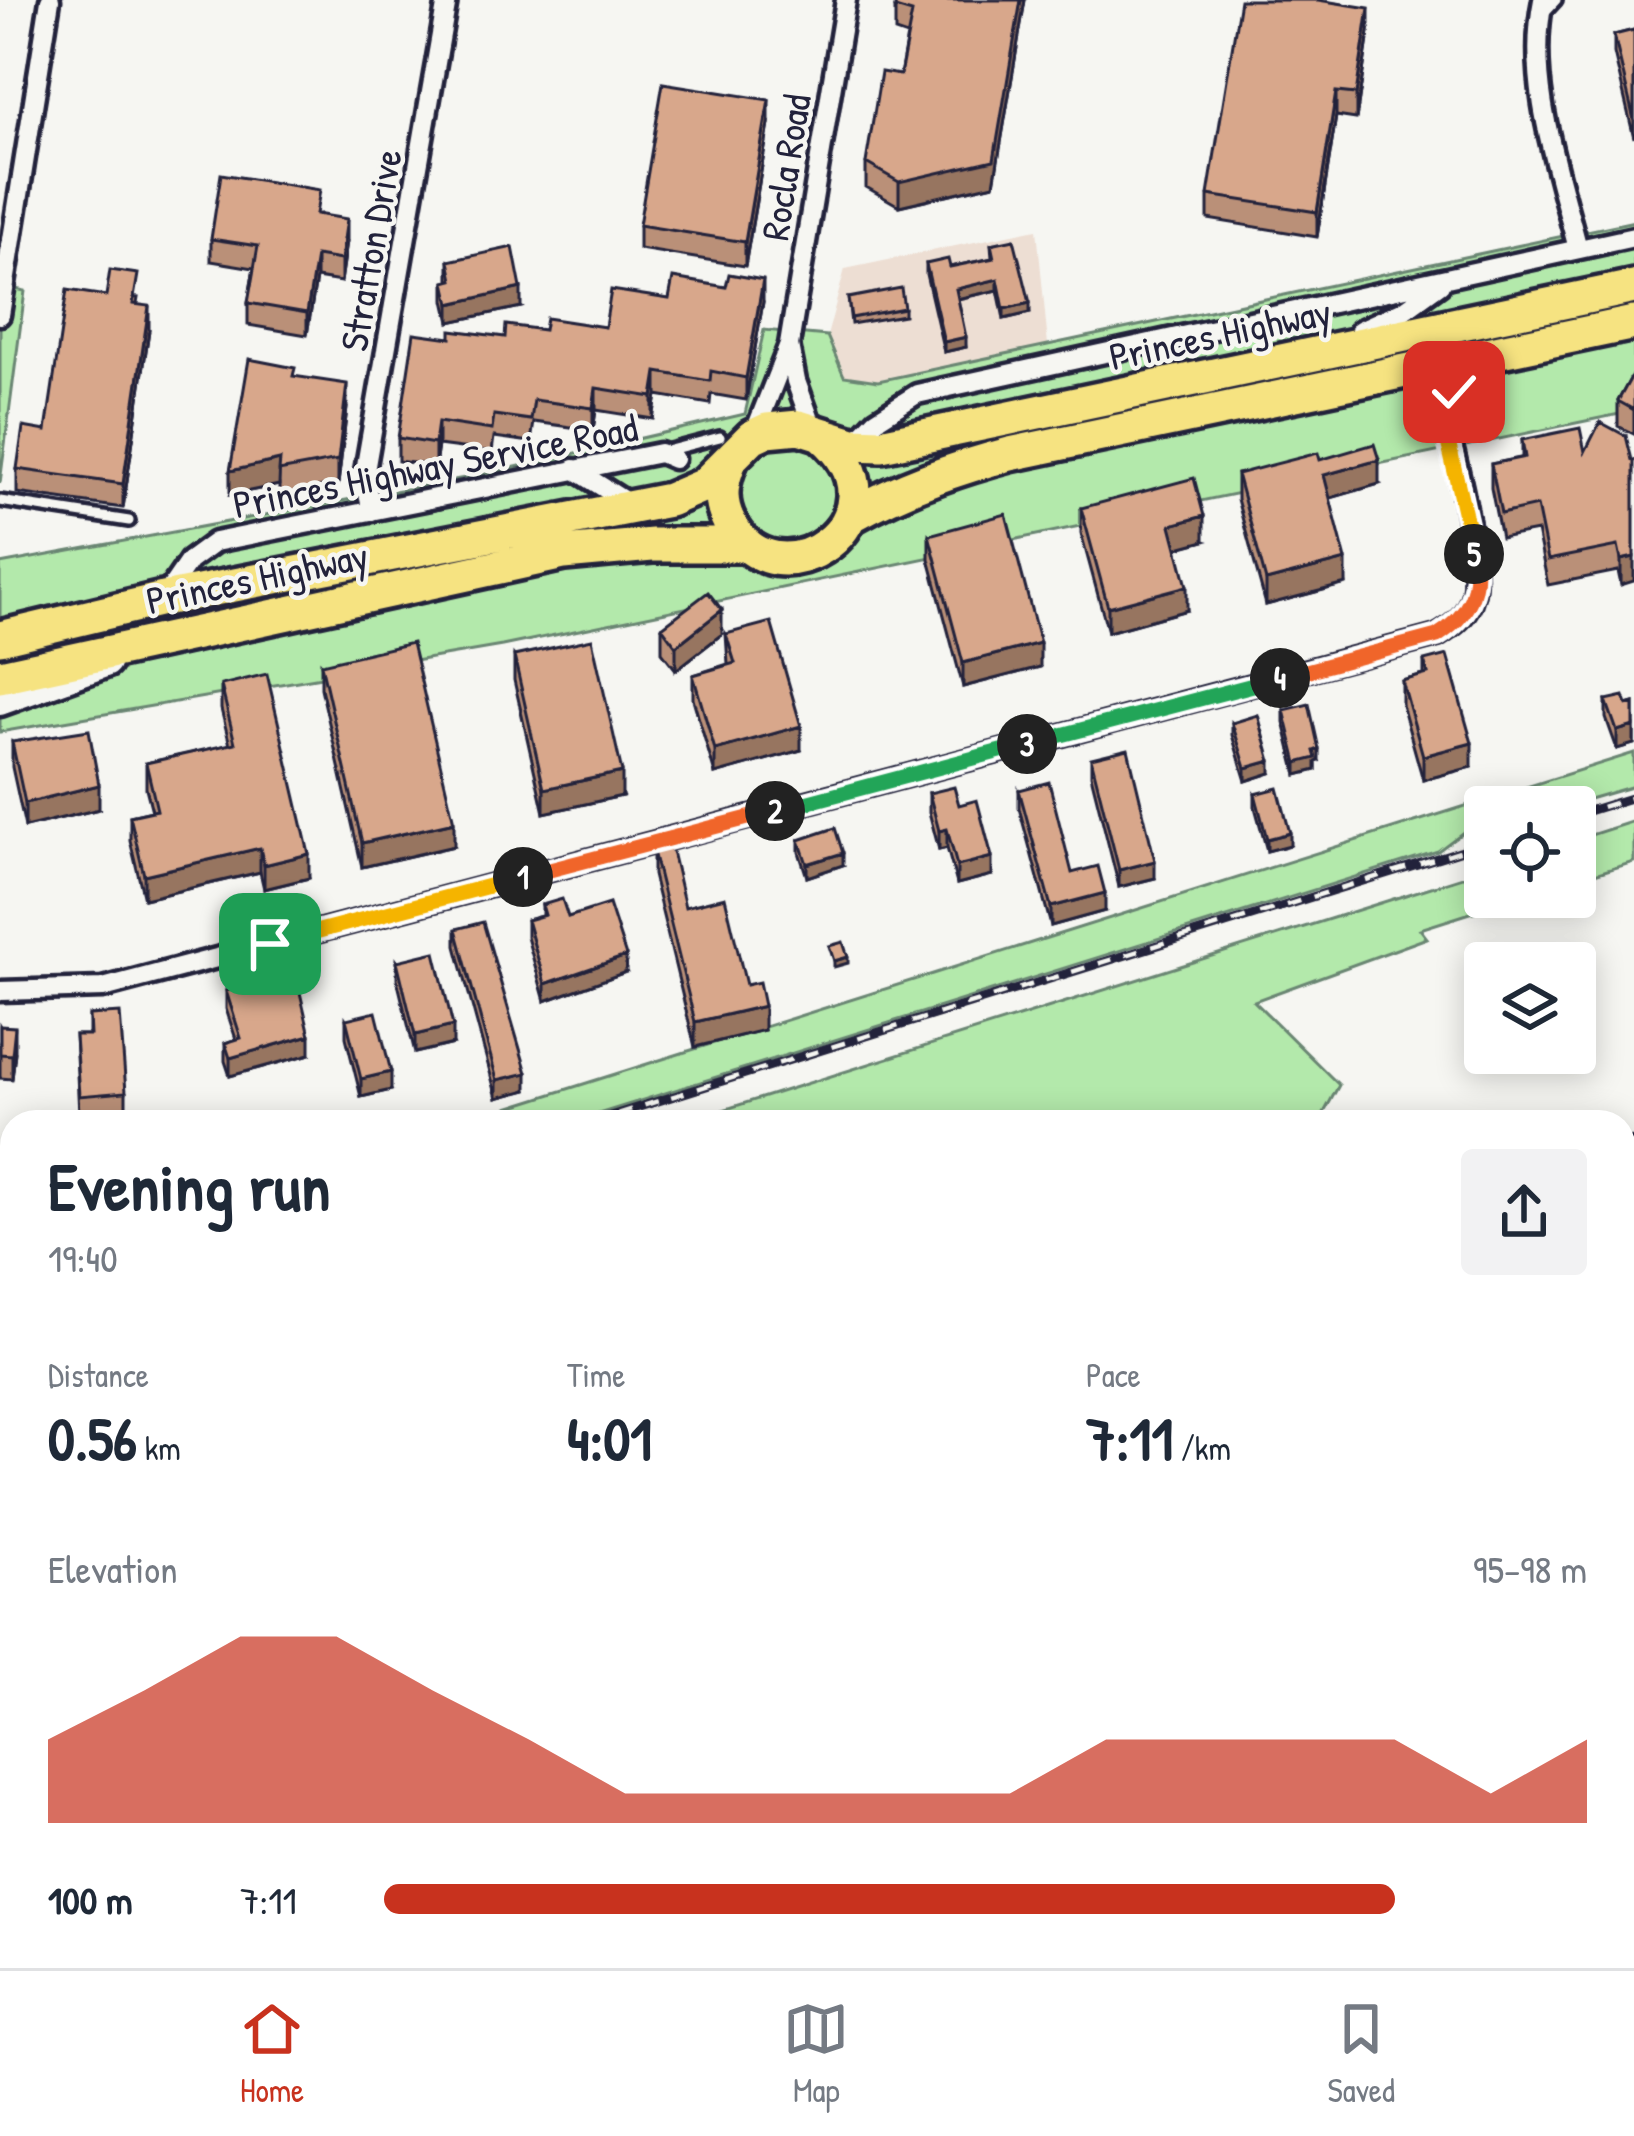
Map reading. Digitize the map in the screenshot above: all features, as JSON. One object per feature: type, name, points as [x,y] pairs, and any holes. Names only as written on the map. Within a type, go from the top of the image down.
[{"type":"highway","name":"Princes Highway","points":[[0,638],[164,599],[669,500],[704,485],[735,444],[783,426],[881,445],[1634,287]]},
{"type":"highway","name":"Princes Highway","points":[[0,676],[563,553],[652,545],[747,545],[779,559],[797,559],[830,545],[850,517],[892,492],[945,472],[1010,454],[1634,323]]},
{"type":"highway","points":[[830,437],[851,471],[855,494],[850,517]]},
{"type":"highway","points":[[735,444],[721,494],[734,531],[747,545]]},
{"type":"highway","points":[[164,599],[173,616],[193,621],[259,619]]},
{"type":"street","points":[[0,314],[50,0]]},
{"type":"street","name":"Stratton Drive","points":[[372,511],[364,477],[447,0]]},
{"type":"street","name":"Rocla Road","points":[[735,444],[789,345],[846,0]]},
{"type":"street","points":[[1541,9],[1538,66],[1546,121],[1578,249]]},
{"type":"street","points":[[830,437],[917,394],[1634,237]]},
{"type":"street","points":[[1220,376],[1275,350],[1374,326],[1433,287],[1461,275]]},
{"type":"street","points":[[1442,416],[1460,381],[1478,370],[1549,354],[1588,333]]},
{"type":"street","name":"Rocla Road","points":[[789,345],[796,382],[830,437]]},
{"type":"street","points":[[0,991],[104,988],[1437,636],[1459,622],[1473,599],[1478,572],[1442,416],[1431,387],[1411,372]]},
{"type":"street","name":"Princes Highway Service Road","points":[[164,599],[189,561],[214,542],[574,469],[667,456]]},
{"type":"street","points":[[574,469],[633,507]]},
{"type":"street","points":[[0,616],[13,625],[37,628]]},
{"type":"street","points":[[0,703],[34,687],[97,671],[141,645]]},
{"type":"lane","points":[[1541,9],[1556,0]]},
{"type":"lane","points":[[667,456],[735,444]]},
{"type":"lane","points":[[0,501],[129,520]]},
{"type":"shaded area","points":[[1037,229],[1048,345],[878,381],[844,376],[827,336],[845,269]]},
{"type":"green space","points":[[1634,221],[1634,411],[502,646],[0,732],[0,564],[481,475],[745,414],[764,330],[827,336],[844,376],[878,381]]},
{"type":"green space","points":[[0,286],[25,291],[0,483]]},
{"type":"green space","points":[[1634,753],[1634,786],[1596,797],[1596,786],[1529,786]]},
{"type":"green space","points":[[1464,807],[1464,832],[1438,851],[611,1110],[501,1110]]},
{"type":"green space","points":[[1634,821],[1634,862],[1596,874],[1596,833]]},
{"type":"green space","points":[[1464,877],[1464,915],[1420,929],[1427,938],[1254,1001],[1339,1085],[1325,1110],[723,1110]]},
{"type":"building","points":[[896,0],[1021,0],[994,160],[899,182],[866,163],[881,72],[900,75],[912,13],[895,8]]},
{"type":"building","points":[[1240,0],[1318,0],[1369,8],[1356,94],[1336,92],[1317,212],[1208,195]]},
{"type":"building","points":[[1634,30],[1634,120],[1614,35]]},
{"type":"building","points":[[663,83],[769,100],[745,242],[639,225]]},
{"type":"building","points":[[221,174],[320,190],[316,214],[347,219],[341,260],[316,256],[307,313],[248,303],[258,246],[211,239]]},
{"type":"building","points":[[1014,239],[1030,303],[1004,309],[998,279],[956,289],[966,337],[944,342],[926,264],[948,259],[950,267],[994,258],[991,244]]},
{"type":"building","points":[[513,247],[521,288],[450,304],[445,282],[453,280],[449,261]]},
{"type":"building","points":[[110,270],[138,274],[133,304],[149,306],[123,484],[17,469],[23,427],[46,431],[67,290],[106,296]]},
{"type":"building","points":[[729,274],[763,280],[746,378],[711,371],[710,381],[657,372],[653,397],[596,388],[593,408],[534,400],[531,420],[494,415],[492,430],[438,422],[435,444],[398,438],[414,333],[451,338],[451,330],[505,337],[506,325],[544,330],[546,318],[605,327],[611,290],[669,299],[673,278],[726,287]]},
{"type":"building","points":[[901,288],[904,308],[851,318],[848,298]]},
{"type":"building","points":[[249,359],[295,368],[293,376],[347,384],[338,460],[279,471],[280,460],[230,471]]},
{"type":"building","points":[[1634,372],[1634,410],[1618,401]]},
{"type":"building","points":[[1600,422],[1626,436],[1634,460],[1634,557],[1621,560],[1618,546],[1548,560],[1537,506],[1501,514],[1491,464],[1525,457],[1522,440],[1580,428],[1585,452]]},
{"type":"building","points":[[1374,444],[1379,460],[1324,475],[1346,560],[1266,581],[1237,474],[1318,453],[1320,460]]},
{"type":"building","points":[[1194,478],[1204,516],[1171,525],[1187,586],[1108,607],[1081,508]]},
{"type":"building","points":[[1006,514],[1040,643],[963,663],[929,535]]},
{"type":"building","points":[[708,592],[722,610],[676,646],[662,627]]},
{"type":"building","points":[[771,622],[801,726],[715,750],[693,675],[735,663],[726,634]]},
{"type":"building","points":[[592,639],[622,772],[544,789],[514,656]]},
{"type":"building","points":[[412,643],[454,822],[362,843],[321,664]]},
{"type":"building","points":[[1447,655],[1472,743],[1423,756],[1402,681],[1428,674],[1424,661]]},
{"type":"building","points":[[267,674],[309,854],[264,865],[260,848],[144,875],[130,816],[157,810],[146,763],[235,743],[221,685]]},
{"type":"building","points":[[1624,696],[1627,705],[1634,703],[1634,726],[1617,731],[1606,700]]},
{"type":"building","points":[[1309,704],[1319,749],[1314,751],[1316,758],[1297,763],[1284,710]]},
{"type":"building","points":[[1258,715],[1271,761],[1246,768],[1232,723]]},
{"type":"building","points":[[89,730],[99,785],[25,803],[12,742]]},
{"type":"building","points":[[1128,749],[1155,861],[1119,870],[1091,758]]},
{"type":"building","points":[[1049,782],[1072,873],[1098,866],[1105,893],[1051,907],[1019,790]]},
{"type":"building","points":[[954,787],[959,805],[977,800],[992,857],[957,866],[947,829],[939,831],[929,793]]},
{"type":"building","points":[[1278,788],[1290,833],[1267,839],[1255,794]]},
{"type":"building","points":[[835,828],[843,853],[807,864],[799,840]]},
{"type":"building","points":[[671,847],[685,907],[725,897],[746,985],[759,982],[764,1006],[695,1022],[653,851]]},
{"type":"building","points":[[562,899],[568,917],[609,904],[626,956],[545,984],[527,920],[545,915],[542,905]]},
{"type":"building","points":[[483,922],[527,1073],[497,1080],[456,929]]},
{"type":"building","points":[[843,942],[848,957],[834,961],[829,946]]},
{"type":"building","points":[[435,952],[453,1026],[415,1035],[397,961]]},
{"type":"building","points":[[295,971],[310,1035],[230,1058],[225,1043],[241,1038],[226,991]]},
{"type":"building","points":[[376,1012],[391,1072],[361,1079],[346,1019]]},
{"type":"building","points":[[120,1013],[126,1092],[79,1096],[75,1035],[90,1035],[89,1015]]},
{"type":"building","points":[[0,1026],[15,1027],[12,1055],[0,1054]]},
{"type":"railway","points":[[1596,809],[1634,797]]},
{"type":"railway","points":[[629,1110],[1464,850]]},
{"type":"route","points":[[270,944],[1437,636],[1459,622],[1473,599],[1478,572],[1442,416],[1454,392]]}]
